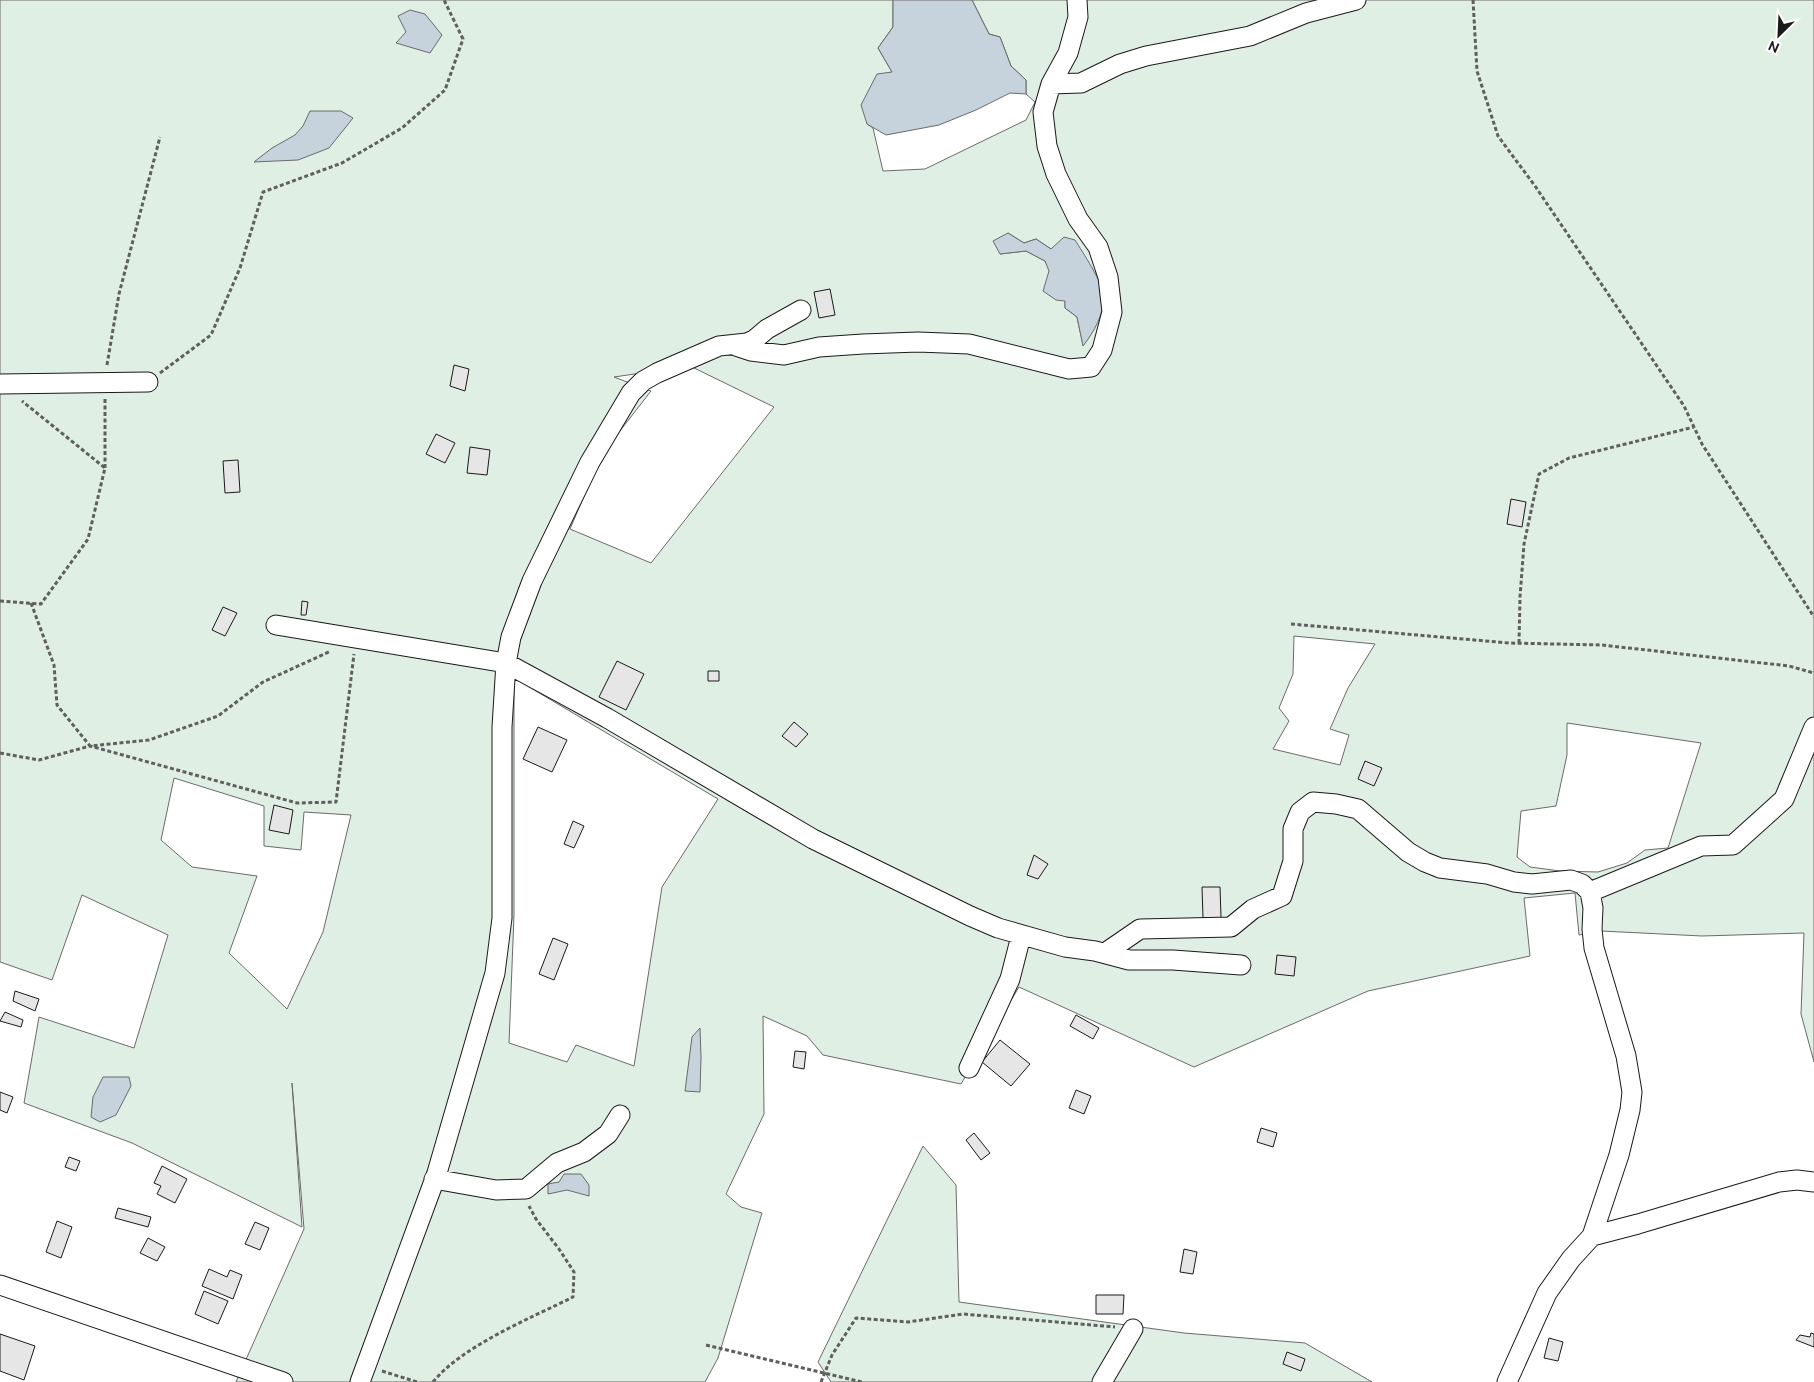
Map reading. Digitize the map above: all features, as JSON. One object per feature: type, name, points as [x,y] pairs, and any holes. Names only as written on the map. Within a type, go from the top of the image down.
[{"type":"street","points":[[732,345],[750,351],[784,355],[819,347],[863,344],[918,342],[968,344],[1069,369],[1090,367],[1102,350],[1112,312],[1108,277],[1098,247],[1078,219],[1056,174],[1047,146],[1043,112],[1051,84],[1068,53],[1078,17],[1077,0]]},
{"type":"street","points":[[1051,84],[1081,83],[1120,64],[1146,56],[1250,36],[1306,14],[1356,0]]},
{"type":"street","points":[[363,1374],[434,1179],[495,973],[502,918],[502,745],[506,663],[512,637],[532,581],[590,462],[631,393],[643,381],[657,373],[719,346],[746,343],[754,340],[767,329],[801,310]]},
{"type":"street","points":[[1,384],[148,382]]},
{"type":"street","points":[[276,625],[506,663],[608,718],[813,839],[970,916],[1021,936],[1065,948],[1095,951],[1129,960],[1173,960],[1241,965]]},
{"type":"street","points":[[1590,892],[1701,846],[1733,845],[1784,799],[1814,727]]},
{"type":"street","points":[[1105,953],[1140,930],[1231,927],[1253,910],[1282,896],[1293,861],[1293,829],[1300,812],[1312,802],[1336,804],[1358,809],[1408,852],[1440,868],[1486,874],[1523,883],[1551,883],[1571,880],[1582,884],[1590,892],[1593,908],[1592,929],[1594,948],[1626,1056],[1632,1092],[1626,1132],[1592,1236],[1571,1259],[1547,1293],[1507,1382]]},
{"type":"street","points":[[969,1068],[1010,979],[1021,936]]},
{"type":"street","points":[[434,1179],[496,1190],[526,1190],[557,1163],[584,1152],[608,1134],[620,1115]]},
{"type":"street","points":[[1592,1236],[1779,1182],[1797,1180],[1814,1182]]},
{"type":"street","points":[[0,1285],[283,1382]]},
{"type":"street","points":[[1102,1382],[1133,1329]]},
{"type":"path","points":[[148,382],[212,335],[240,268],[263,192],[342,163],[402,128],[445,90],[463,39],[444,0]]},
{"type":"path","points":[[1473,0],[1477,70],[1498,136],[1535,186],[1684,406],[1702,444],[1814,617]]},
{"type":"path","points":[[0,601],[41,604],[88,539],[105,468],[105,382],[119,294],[160,137]]},
{"type":"path","points":[[1,384],[105,468]]},
{"type":"path","points":[[1519,643],[1524,544],[1539,474],[1569,458],[1694,427]]},
{"type":"path","points":[[31,603],[54,666],[57,705],[90,746],[297,804],[336,802],[356,638]]},
{"type":"path","points":[[1291,624],[1519,643],[1602,645],[1789,666],[1814,673]]},
{"type":"path","points":[[0,753],[39,760],[90,746],[150,740],[218,716],[263,682],[315,660],[356,638]]},
{"type":"path","points":[[434,1382],[444,1369],[488,1340],[573,1297],[574,1272],[536,1219],[520,1190]]},
{"type":"path","points":[[820,1382],[832,1354],[856,1318],[908,1322],[963,1314],[1133,1329]]},
{"type":"path","points":[[706,1345],[862,1382]]},
{"type":"path","points":[[363,1374],[417,1382]]},
{"type":"green space","points":[[0,0],[893,0],[893,27],[878,48],[892,72],[867,124],[873,128],[883,171],[925,169],[1026,120],[1035,102],[1026,94],[1026,80],[1011,66],[1000,37],[989,34],[972,0],[1814,0],[1814,1062],[1801,1014],[1804,933],[1702,936],[1601,931],[1579,935],[1575,893],[1524,898],[1530,956],[1368,991],[1194,1067],[1019,987],[961,1084],[823,1055],[807,1036],[763,1016],[764,1114],[726,1194],[741,1207],[762,1213],[718,1358],[705,1382],[236,1382],[304,1229],[292,1083],[302,1227],[132,1143],[24,1103],[39,1017],[134,1048],[168,935],[82,895],[52,980],[0,962]],"holes":[[[1008,233],[1024,243],[1036,239],[1051,249],[1104,294],[1097,321],[1083,345],[1077,317],[1065,308],[1065,301],[1045,261],[1026,251],[1000,254]],[[690,366],[774,407],[651,563],[570,529],[602,454],[651,391],[614,377]],[[1294,636],[1375,644],[1348,688],[1330,729],[1349,735],[1340,765],[1273,749],[1289,721],[1279,708],[1293,674]],[[514,678],[718,799],[662,887],[634,1066],[576,1045],[567,1062],[509,1043],[514,915]],[[1567,723],[1701,743],[1668,848],[1645,850],[1627,863],[1598,872],[1560,871],[1530,867],[1517,857],[1521,811],[1556,806],[1567,755]],[[174,778],[264,806],[264,846],[301,850],[304,812],[351,815],[323,932],[287,1009],[229,953],[257,876],[192,867],[161,840]]]},
{"type":"green space","points":[[923,1146],[956,1185],[959,1302],[1184,1333],[1305,1343],[1372,1382],[831,1382],[818,1362]]},
{"type":"shaded area","points":[[893,0],[972,0],[989,34],[1000,37],[1011,66],[1026,80],[1026,94],[1010,93],[976,110],[939,125],[886,135],[867,124],[861,105],[877,74],[892,72],[878,48],[893,27]]},
{"type":"shaded area","points":[[410,10],[425,14],[442,35],[430,53],[396,43],[406,32],[398,16]]},
{"type":"shaded area","points":[[310,111],[341,111],[353,118],[329,148],[298,160],[254,162],[272,148],[295,135],[303,126]]},
{"type":"shaded area","points":[[1008,233],[1024,243],[1036,239],[1051,249],[1064,237],[1075,240],[1097,276],[1104,296],[1104,303],[1098,322],[1083,346],[1077,317],[1065,308],[1065,301],[1056,300],[1043,291],[1049,271],[1045,261],[1026,251],[1000,254],[993,241]]},
{"type":"shaded area","points":[[700,1028],[700,1092],[685,1091],[692,1037]]},
{"type":"shaded area","points":[[103,1077],[129,1077],[131,1086],[116,1115],[100,1122],[91,1117],[93,1097]]},
{"type":"shaded area","points":[[564,1174],[581,1174],[589,1185],[589,1196],[567,1190],[548,1194],[548,1184],[559,1182]]},
{"type":"building","points":[[830,289],[835,315],[819,318],[814,292]]},
{"type":"building","points":[[454,365],[469,369],[465,391],[450,386]]},
{"type":"building","points":[[436,434],[455,443],[445,463],[426,454]]},
{"type":"building","points":[[470,447],[490,450],[487,475],[467,473]]},
{"type":"building","points":[[238,460],[240,492],[225,493],[223,461]]},
{"type":"building","points":[[1511,499],[1526,502],[1522,527],[1507,524]]},
{"type":"building","points":[[302,601],[308,602],[306,615],[301,615]]},
{"type":"building","points":[[223,607],[237,613],[225,636],[212,630]]},
{"type":"building","points":[[617,661],[644,674],[626,710],[599,697]]},
{"type":"building","points":[[708,671],[719,671],[719,681],[708,681]]},
{"type":"building","points":[[794,722],[808,734],[796,747],[782,736]]},
{"type":"building","points":[[538,727],[567,740],[552,772],[523,759]]},
{"type":"building","points":[[1365,761],[1382,768],[1374,786],[1358,779]]},
{"type":"building","points":[[274,805],[293,810],[289,834],[269,830]]},
{"type":"building","points":[[573,821],[584,826],[574,848],[564,844]]},
{"type":"building","points":[[1034,855],[1048,864],[1038,879],[1027,875]]},
{"type":"building","points":[[1202,887],[1220,887],[1221,918],[1203,918]]},
{"type":"building","points":[[553,938],[568,944],[554,980],[539,974]]},
{"type":"building","points":[[1277,955],[1296,957],[1294,976],[1275,974]]},
{"type":"building","points":[[15,991],[39,999],[35,1011],[13,1001]]},
{"type":"building","points":[[5,1012],[23,1020],[21,1027],[0,1021]]},
{"type":"building","points":[[1076,1015],[1099,1028],[1093,1039],[1070,1026]]},
{"type":"building","points":[[1000,1040],[1030,1064],[1011,1086],[982,1062]]},
{"type":"building","points":[[795,1051],[806,1052],[804,1069],[793,1067]]},
{"type":"building","points":[[1076,1090],[1091,1096],[1084,1114],[1069,1108]]},
{"type":"building","points":[[0,1092],[13,1097],[7,1113],[0,1110]]},
{"type":"building","points":[[1261,1128],[1277,1133],[1273,1147],[1257,1142]]},
{"type":"building","points":[[974,1133],[990,1153],[981,1160],[966,1140]]},
{"type":"building","points":[[69,1157],[80,1161],[76,1171],[65,1167]]},
{"type":"building","points":[[162,1166],[187,1179],[175,1203],[157,1194],[161,1186],[154,1183]]},
{"type":"building","points":[[118,1208],[151,1217],[148,1227],[115,1218]]},
{"type":"building","points":[[57,1221],[72,1227],[61,1258],[46,1252]]},
{"type":"building","points":[[255,1222],[269,1228],[260,1250],[245,1244]]},
{"type":"building","points":[[148,1238],[165,1247],[157,1261],[140,1253]]},
{"type":"building","points":[[1184,1249],[1197,1252],[1193,1274],[1180,1272]]},
{"type":"building","points":[[209,1269],[227,1277],[230,1270],[242,1275],[233,1299],[202,1286]]},
{"type":"building","points":[[204,1291],[228,1301],[218,1324],[195,1314]]},
{"type":"building","points":[[1096,1295],[1124,1295],[1123,1314],[1096,1314]]},
{"type":"building","points":[[1811,1333],[1814,1334],[1814,1347],[1796,1340],[1800,1335],[1810,1337]]},
{"type":"building","points":[[0,1334],[35,1346],[24,1380],[0,1371]]},
{"type":"building","points":[[1549,1338],[1563,1342],[1558,1361],[1544,1358]]},
{"type":"building","points":[[1287,1352],[1305,1359],[1301,1371],[1283,1364]]}]
